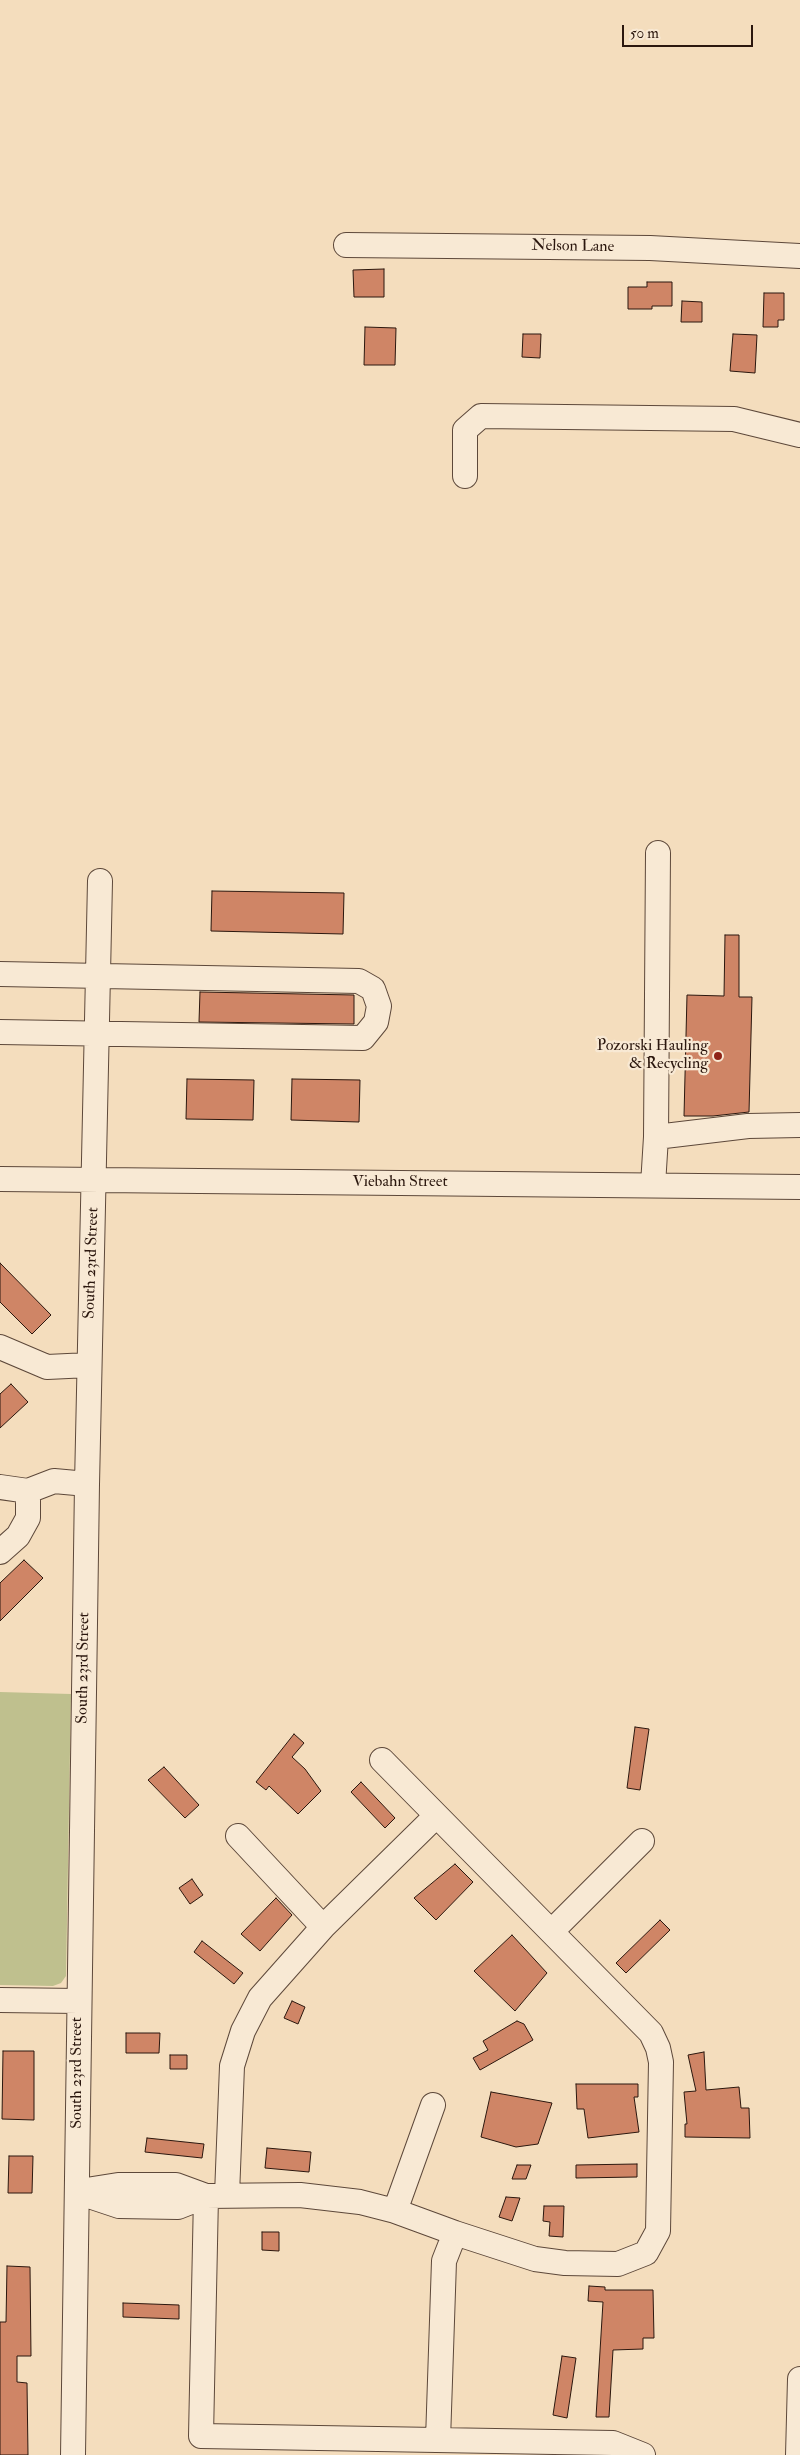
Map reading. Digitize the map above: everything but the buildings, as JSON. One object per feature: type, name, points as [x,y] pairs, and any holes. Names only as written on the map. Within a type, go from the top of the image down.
[{"type":"street","name":"Nelson Lane","points":[[346,245],[650,248],[800,256]]},
{"type":"street","points":[[465,476],[465,430],[481,416],[734,418],[800,435]]},
{"type":"street","points":[[653,1185],[656,1137],[658,853]]},
{"type":"street","name":"South 23rd Street","points":[[73,2455],[78,2000],[100,881]]},
{"type":"street","points":[[0,974],[359,981],[373,989],[380,1006],[376,1022],[363,1038],[98,1032],[0,1032]]},
{"type":"street","points":[[656,1137],[748,1126],[800,1125]]},
{"type":"street","name":"Viebahn Street","points":[[0,1179],[800,1187]]},
{"type":"street","points":[[0,1346],[47,1367],[89,1365]]},
{"type":"street","points":[[0,1487],[28,1491],[54,1481],[87,1484]]},
{"type":"street","points":[[0,1552],[18,1536],[28,1518],[28,1491]]},
{"type":"street","points":[[77,2192],[119,2206],[178,2207],[216,2195],[300,2195],[360,2202],[394,2211],[455,2234],[535,2259],[565,2263],[618,2264],[646,2253],[658,2231],[661,2062],[658,2048],[651,2033],[382,1760]]},
{"type":"street","points":[[436,1816],[323,1927],[260,1998],[243,2031],[232,2066],[216,2195],[201,2436],[293,2447],[438,2440],[612,2443],[643,2455]]},
{"type":"street","points":[[238,1836],[323,1927]]},
{"type":"street","points":[[552,1931],[642,1841]]},
{"type":"street","points":[[0,2000],[78,2000]]},
{"type":"street","points":[[394,2211],[433,2104]]},
{"type":"street","points":[[438,2440],[444,2261],[455,2234]]},
{"type":"street","points":[[798,2455],[800,2379]]},
{"type":"green space","points":[[0,1692],[71,1694],[66,1976],[61,1983],[53,1986],[0,1985]]},
{"type":"place","name":"Pozorski Hauling & Recycling","points":[[718,1056]]}]
